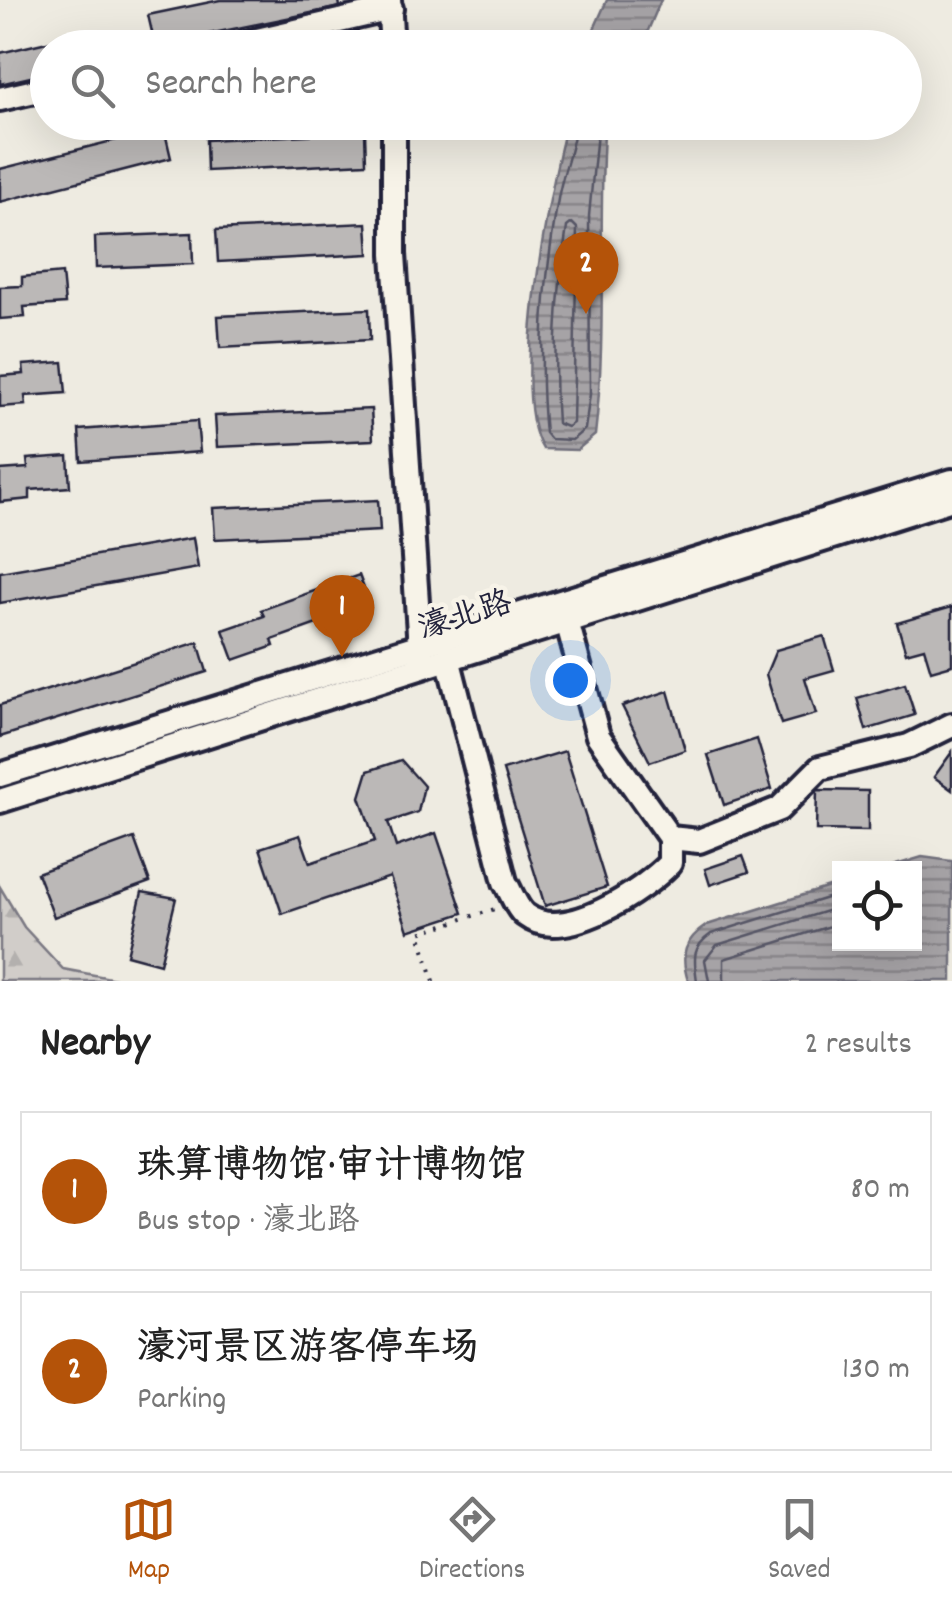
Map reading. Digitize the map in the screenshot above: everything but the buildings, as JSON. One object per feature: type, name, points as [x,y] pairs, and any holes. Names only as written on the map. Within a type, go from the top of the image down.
[{"type":"street","points":[[291,30],[390,4],[391,30]]},
{"type":"street","points":[[0,99],[30,92]]},
{"type":"street","points":[[394,140],[394,254],[420,657]]},
{"type":"street","name":"濠北路","points":[[0,801],[952,481]]},
{"type":"street","name":"濠北路","points":[[0,775],[326,673],[420,657],[448,658],[952,499]]},
{"type":"street","points":[[448,658],[505,882],[524,915],[548,924],[586,918],[653,880],[670,862],[670,838],[598,736],[567,621]]},
{"type":"street","points":[[670,838],[699,841],[779,809],[820,768],[909,746],[952,725]]},
{"type":"path","points":[[434,981],[419,933],[517,902]]},
{"type":"green space","points":[[0,887],[24,927],[63,969],[126,981],[0,981]]},
{"type":"water","points":[[607,0],[661,0],[648,30],[594,30]]},
{"type":"water","points":[[563,140],[604,140],[599,398],[595,435],[577,450],[543,449],[533,422],[531,339],[551,194]]},
{"type":"water","points":[[922,857],[952,861],[952,981],[688,981],[686,949],[693,936],[707,925],[832,886],[832,951],[922,951],[922,861],[909,861]]},
{"type":"place","name":"濠河景区游客停车场","points":[[586,314]]},
{"type":"place","name":"珠算博物馆·审计博物馆","points":[[342,657]]}]
